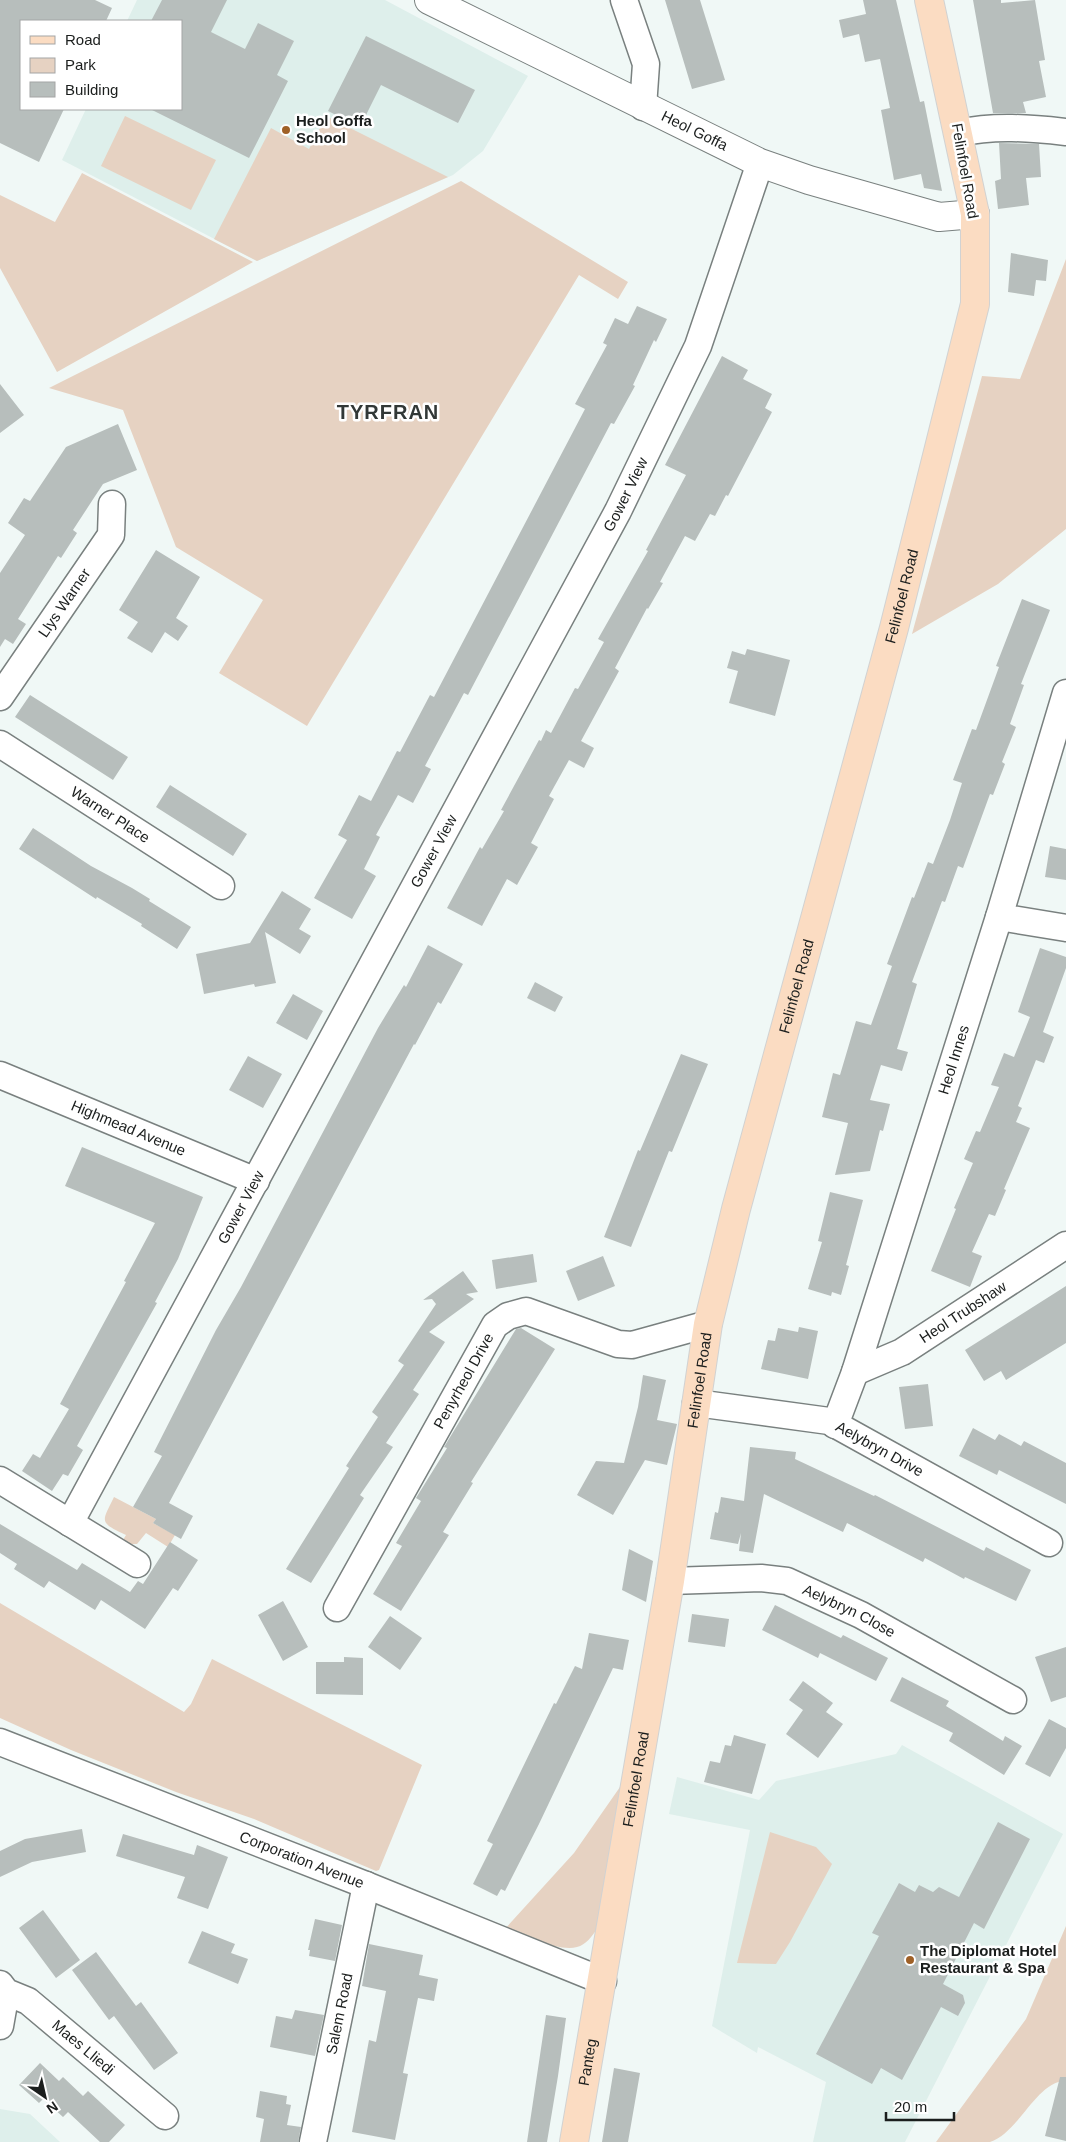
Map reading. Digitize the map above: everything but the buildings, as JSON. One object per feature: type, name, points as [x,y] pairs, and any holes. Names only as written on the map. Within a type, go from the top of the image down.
[{"type":"main road","name":"Felinfoel Road","points":[[603,1981],[670,1581],[708,1324],[736,1209],[897,619],[976,304],[975,214],[929,0]]},
{"type":"main road","name":"Panteg","points":[[574,2142],[603,1981]]},
{"type":"street","name":"Heol Goffa","points":[[429,0],[760,163],[809,180],[940,217],[975,214]]},
{"type":"street","points":[[624,0],[646,64],[643,107]]},
{"type":"street","points":[[958,132],[978,128],[1009,126],[1066,132]]},
{"type":"street","name":"Gower View","points":[[70,1523],[618,511],[698,346],[760,163]]},
{"type":"street","name":"Llys Warner","points":[[0,697],[111,535],[112,504]]},
{"type":"street","name":"Heol Innes","points":[[836,1425],[856,1372],[999,917],[1066,693]]},
{"type":"street","name":"Warner Place","points":[[0,744],[221,886]]},
{"type":"street","points":[[999,917],[1066,928]]},
{"type":"street","name":"Highmead Avenue","points":[[0,1075],[256,1180]]},
{"type":"street","name":"Heol Trubshaw","points":[[856,1372],[902,1352],[1066,1245]]},
{"type":"street","name":"Penyrheol Drive","points":[[337,1608],[494,1325],[508,1316],[526,1311],[618,1344],[632,1345],[708,1324]]},
{"type":"street","name":"Aelybryn Drive","points":[[696,1403],[829,1421],[1048,1543]]},
{"type":"street","points":[[0,1480],[137,1564]]},
{"type":"street","name":"Aelybryn Close","points":[[670,1581],[761,1578],[787,1580],[861,1615],[1013,1700]]},
{"type":"street","name":"Corporation Avenue","points":[[0,1742],[366,1885],[603,1981]]},
{"type":"street","name":"Salem Road","points":[[313,2142],[366,1885]]},
{"type":"street","points":[[0,2026],[3,1988]]},
{"type":"street","name":"Maes Lliedi","points":[[3,1988],[28,2001],[165,2116]]},
{"type":"shaded area","name":"Heol Goffa School","points":[[137,0],[385,0],[528,76],[483,151],[453,175],[257,261],[62,160],[86,110],[182,110],[182,20],[127,20]]},
{"type":"shaded area","points":[[902,1745],[1063,1834],[905,2142],[813,2142],[826,2082],[758,2047],[757,2053],[712,2026],[750,1830],[669,1814],[677,1777],[759,1800],[776,1781],[896,1754]]},
{"type":"shaded area","points":[[0,2109],[30,2114],[60,2142],[0,2142]]},
{"type":"green space","points":[[125,116],[216,160],[191,210],[101,166]]},
{"type":"green space","points":[[326,116],[448,177],[257,261],[214,239],[271,128],[309,149]]},
{"type":"green space","points":[[82,173],[253,262],[57,372],[0,268],[0,195],[55,222]]},
{"type":"green space","points":[[461,181],[628,282],[618,299],[579,275],[307,726],[219,673],[263,600],[176,547],[123,410],[49,388]]},
{"type":"green space","points":[[1066,259],[1066,529],[998,584],[912,634],[982,376],[1020,379]]},
{"type":"green space","points":[[114,1497],[156,1519],[153,1523],[175,1535],[168,1547],[146,1533],[137,1544],[131,1544],[123,1540],[126,1535],[111,1527],[105,1520]]},
{"type":"green space","points":[[0,1603],[184,1712],[191,1704],[212,1659],[422,1765],[379,1870],[376,1871],[254,1819],[176,1792],[71,1750],[0,1718]]},
{"type":"green space","points":[[620,1787],[623,1788],[597,1929],[591,1937],[580,1946],[569,1948],[540,1942],[504,1930],[574,1853]]},
{"type":"green space","points":[[770,1832],[816,1847],[832,1864],[776,1964],[737,1963]]},
{"type":"green space","points":[[1066,1926],[1066,2081],[1056,2083],[1046,2089],[1010,2129],[990,2142],[936,2142],[1026,2019]]},
{"type":"place","name":"Heol Goffa School","points":[[286,130]]},
{"type":"place","name":"The Diplomat Hotel Restaurant & Spa","points":[[910,1960]]},
{"type":"district","name":"TYRFRAN","points":[[388,412]]}]
